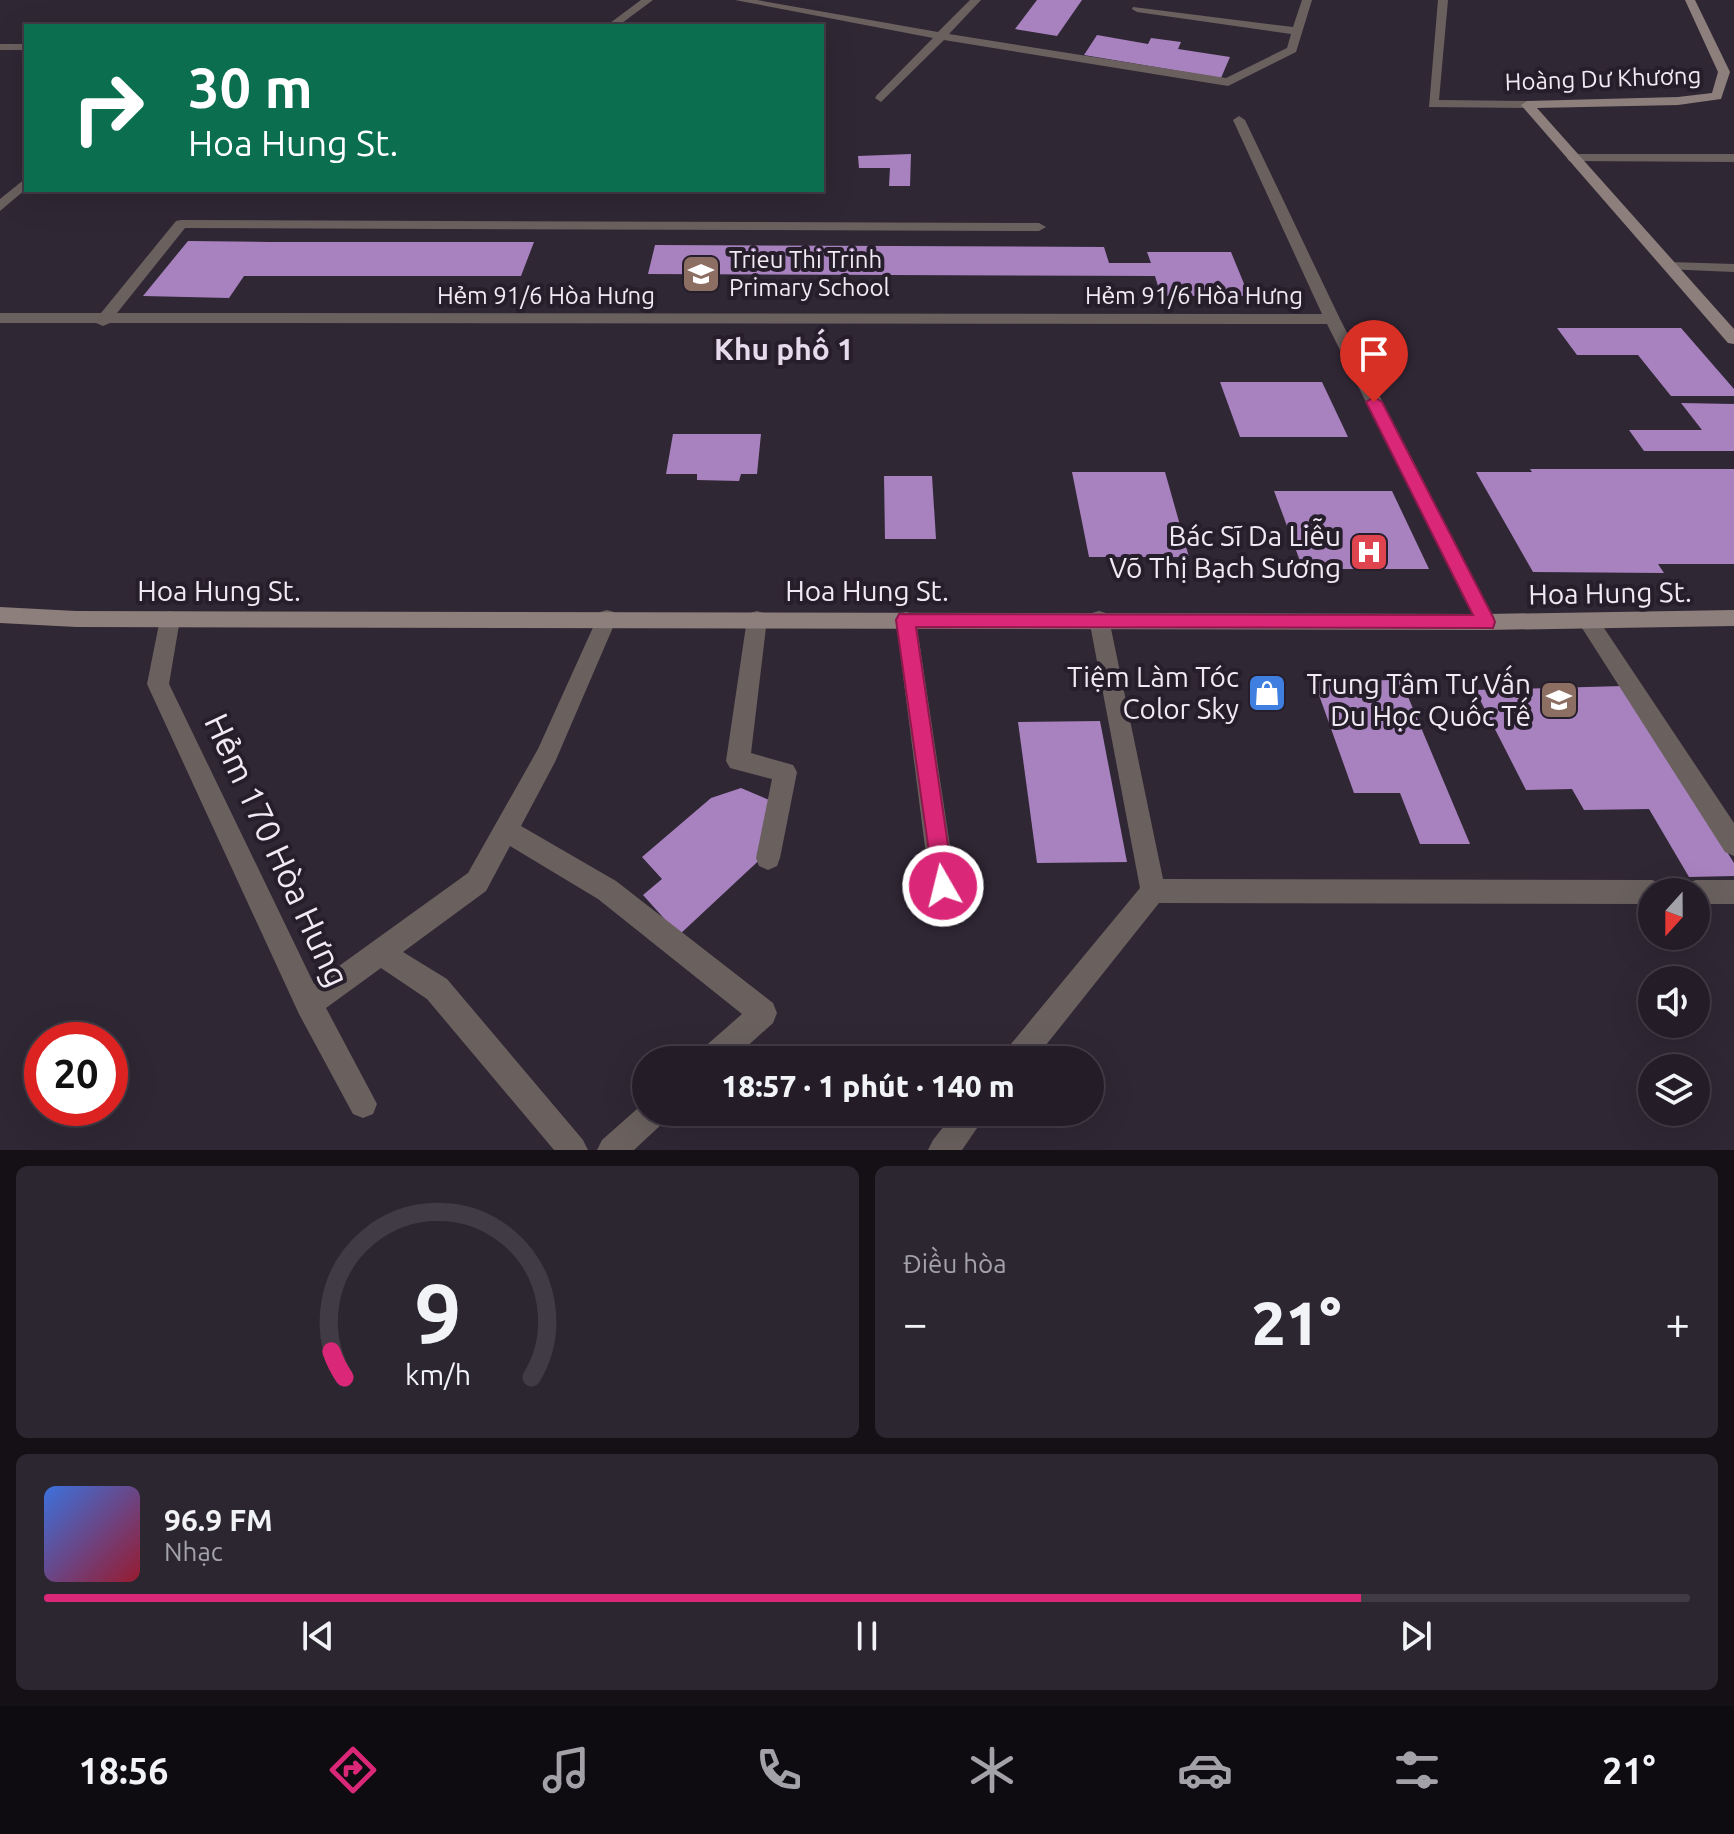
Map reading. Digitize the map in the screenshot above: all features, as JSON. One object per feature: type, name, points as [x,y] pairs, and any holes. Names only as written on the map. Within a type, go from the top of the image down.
[{"type":"street","points":[[614,24],[648,0]]},
{"type":"street","points":[[740,0],[1228,82],[1292,50],[1307,0]]},
{"type":"street","points":[[881,98],[976,0]]},
{"type":"street","name":"Hoàng Dư Khương","points":[[1443,0],[1433,104],[1527,105],[1678,101],[1717,96],[1724,72],[1690,0]]},
{"type":"street","points":[[1137,9],[1297,31]]},
{"type":"street","points":[[0,47],[24,47]]},
{"type":"street","points":[[1527,105],[1734,339]]},
{"type":"street","points":[[1239,120],[1332,319],[1486,622]]},
{"type":"street","points":[[1574,158],[1734,158]]},
{"type":"street","points":[[0,207],[24,184]]},
{"type":"street","points":[[103,321],[181,224],[1039,227]]},
{"type":"street","points":[[1669,266],[1734,268]]},
{"type":"street","name":"Hẻm 91/6 Hòa Hưng","points":[[0,318],[103,321],[1332,319]]},
{"type":"street","name":"Hoa Hung St.","points":[[0,615],[170,619],[1486,622],[1734,618]]},
{"type":"street","points":[[309,1004],[477,882],[547,755],[607,618]]},
{"type":"street","name":"Hẻm 170 Hòa Hưng","points":[[170,619],[158,684],[309,1004],[363,1104]]},
{"type":"street","points":[[757,619],[738,761],[785,772],[768,858]]},
{"type":"street","points":[[1099,619],[1153,891]]},
{"type":"street","points":[[906,620],[943,886]]},
{"type":"street","points":[[1589,622],[1734,844]]},
{"type":"street","points":[[506,830],[607,890],[763,1013],[726,1046]]},
{"type":"street","points":[[1153,891],[1638,892]]},
{"type":"street","points":[[1027,1046],[1153,891]]},
{"type":"street","points":[[1710,892],[1734,892]]},
{"type":"street","name":"Hẻm 170 Hòa Hưng","points":[[380,952],[437,989],[573,1150]]},
{"type":"street","points":[[612,1150],[639,1126]]},
{"type":"street","points":[[943,1150],[962,1126]]},
{"type":"building","points":[[1037,0],[1082,0],[1057,36],[1015,29]]},
{"type":"building","points":[[1097,35],[1148,44],[1151,38],[1181,42],[1178,49],[1230,57],[1221,78],[1084,55]]},
{"type":"building","points":[[911,154],[910,186],[889,186],[890,168],[859,168],[858,156]]},
{"type":"building","points":[[188,241],[534,242],[521,276],[244,276],[229,298],[143,296]]},
{"type":"building","points":[[655,245],[1104,247],[1109,263],[1151,263],[1147,252],[1231,252],[1249,296],[1161,296],[1155,276],[648,274]]},
{"type":"building","points":[[1557,328],[1681,328],[1734,389],[1734,396],[1671,396],[1638,355],[1577,355]]},
{"type":"building","points":[[1220,382],[1322,382],[1348,437],[1240,437]]},
{"type":"building","points":[[1681,403],[1734,404],[1734,451],[1644,451],[1629,430],[1702,430]]},
{"type":"building","points":[[673,434],[761,434],[757,474],[741,474],[739,481],[697,480],[697,474],[666,474]]},
{"type":"building","points":[[1530,469],[1734,469],[1734,564],[1658,564],[1664,573],[1533,572],[1476,472],[1532,472]]},
{"type":"building","points":[[1072,472],[1165,472],[1189,557],[1089,557]]},
{"type":"building","points":[[884,476],[932,476],[936,539],[885,539]]},
{"type":"building","points":[[1274,491],[1392,491],[1429,569],[1303,569]]},
{"type":"building","points":[[1401,680],[1470,844],[1420,844],[1400,793],[1354,793],[1314,681]]},
{"type":"building","points":[[1623,686],[1734,863],[1734,876],[1689,877],[1649,809],[1584,810],[1572,789],[1526,790],[1475,690]]},
{"type":"building","points":[[1100,721],[1127,862],[1037,863],[1018,722]]},
{"type":"building","points":[[741,788],[774,802],[767,853],[679,935],[643,895],[662,879],[642,857],[711,798]]},
{"type":"place","name":"Trieu Thi Trinh Primary School","points":[[701,274]]},
{"type":"place","name":"Bác Sĩ Da Liễu Võ Thị Bạch Sương","points":[[1369,552]]},
{"type":"place","name":"Tiệm Làm Tóc Color Sky","points":[[1267,693]]},
{"type":"place","name":"Trung Tâm Tư Vấn Du Học Quốc Tế","points":[[1559,700]]},
{"type":"district","name":"Khu phố 1","points":[[784,350]]},
{"type":"route","points":[[943,886],[906,620],[1486,622],[1374,402]]}]
